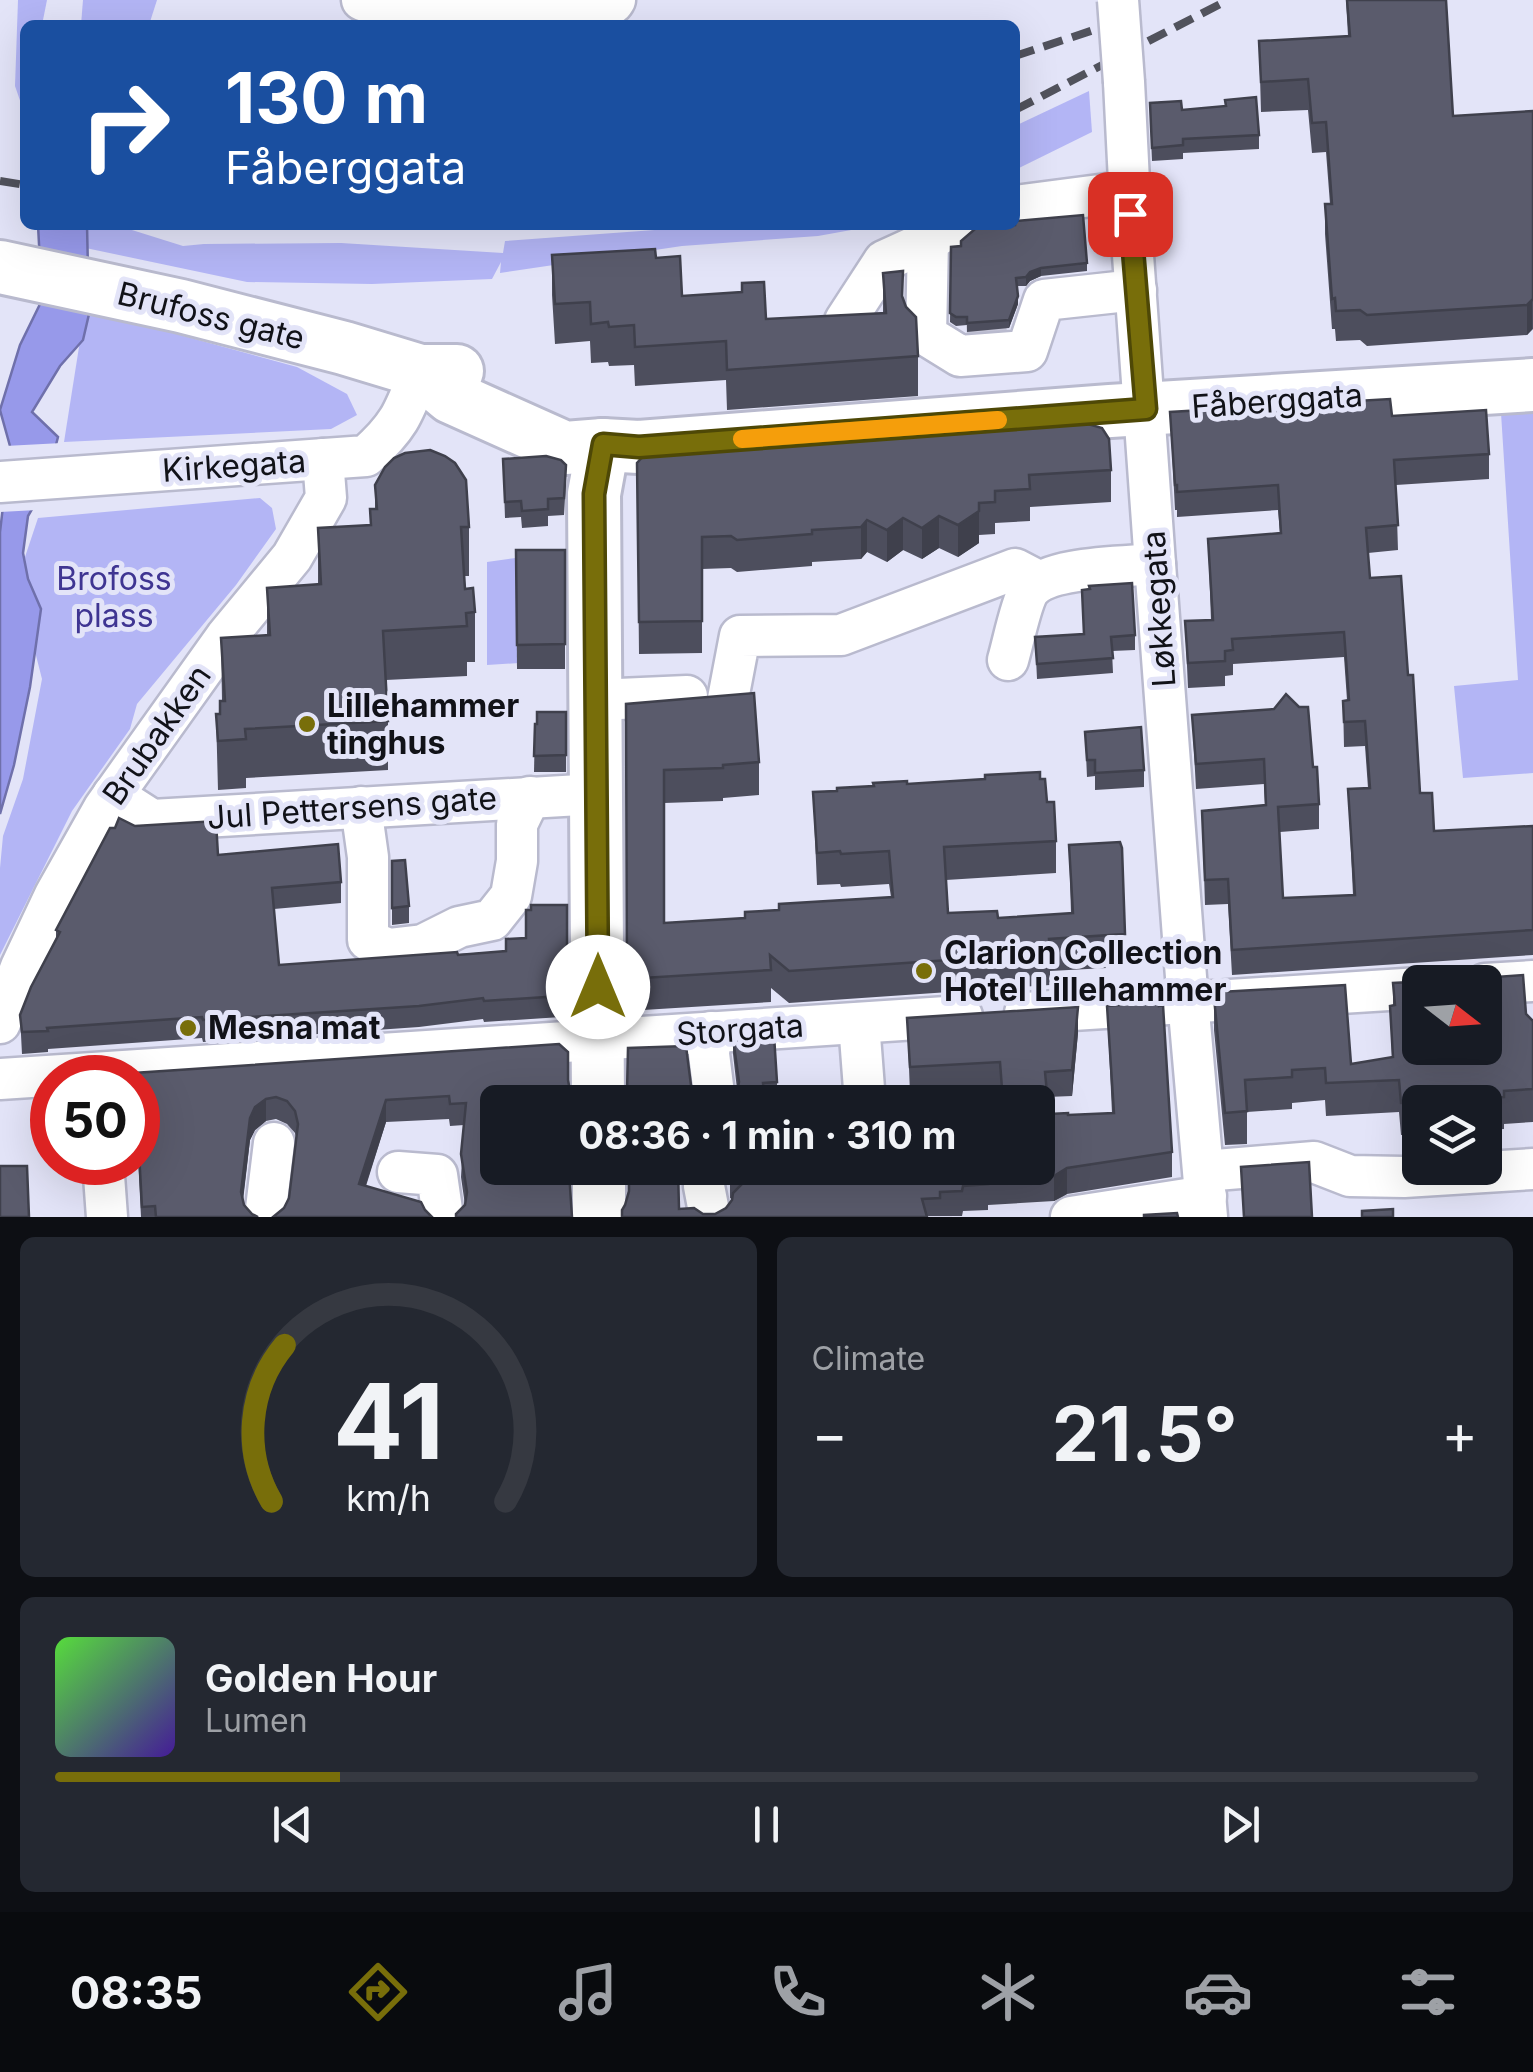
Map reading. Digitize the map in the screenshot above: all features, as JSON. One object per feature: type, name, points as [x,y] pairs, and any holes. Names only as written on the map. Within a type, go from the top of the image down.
[{"type":"main road","name":"Brufoss gate","points":[[0,267],[180,306],[420,371]]},
{"type":"main road","points":[[420,371],[463,372],[512,390],[576,418],[603,444],[594,494],[596,700],[604,815],[598,1085]]},
{"type":"main road","name":"Fåberggata","points":[[603,444],[658,446],[1533,384]]},
{"type":"main road","points":[[598,1185],[599,1217]]},
{"type":"street","points":[[362,0],[410,16],[540,16],[616,0]]},
{"type":"street","name":"Løkkegata","points":[[1118,0],[1188,1002],[1206,1194]]},
{"type":"street","points":[[1035,211],[1130,191]]},
{"type":"street","points":[[942,233],[926,334],[956,340],[960,356],[1028,350],[1038,310],[1136,290]]},
{"type":"street","points":[[845,321],[884,261],[942,233]]},
{"type":"street","name":"Kirkegata","points":[[0,482],[366,456],[390,435],[420,371]]},
{"type":"street","name":"Brubakken","points":[[0,1023],[55,896],[113,796],[226,637],[292,557],[326,498],[322,460]]},
{"type":"street","points":[[1008,660],[1027,594],[1038,582],[1060,573],[1156,564]]},
{"type":"street","points":[[728,699],[740,636],[841,634],[1015,568],[1038,582]]},
{"type":"street","points":[[596,700],[686,696]]},
{"type":"street","name":"Jul Pettersens gate","points":[[113,796],[152,820],[530,797],[604,815]]},
{"type":"street","points":[[361,807],[368,857],[368,940],[388,949],[423,945],[460,927],[492,920],[512,896],[517,824],[530,797]]},
{"type":"street","points":[[1502,983],[1533,981]]},
{"type":"street","name":"Storgata","points":[[160,1070],[1402,989]]},
{"type":"street","points":[[860,1023],[863,1085]]},
{"type":"street","points":[[711,1032],[713,1085]]},
{"type":"street","name":"Storgata","points":[[0,1079],[30,1078]]},
{"type":"street","points":[[265,1217],[274,1143]]},
{"type":"street","points":[[1071,1217],[1206,1194],[1314,1162],[1350,1176],[1404,1177],[1533,1168]]},
{"type":"street","points":[[398,1172],[437,1175],[444,1217]]},
{"type":"street","points":[[105,1185],[107,1217]]},
{"type":"green space","points":[[18,0],[47,0],[43,20],[20,20],[20,100],[15,86]]},
{"type":"green space","points":[[83,0],[157,0],[151,20],[81,20]]},
{"type":"green space","points":[[1089,91],[1092,132],[1020,168],[1020,124]]},
{"type":"green space","points":[[76,230],[132,230],[183,246],[341,243],[503,253],[505,241],[654,230],[851,230],[682,246],[500,273],[501,262],[492,279],[372,284],[247,282],[81,247]]},
{"type":"green space","points":[[85,309],[297,367],[347,394],[357,415],[331,429],[64,442]]},
{"type":"green space","points":[[1533,411],[1533,773],[1463,778],[1454,686],[1518,680],[1501,413]]},
{"type":"green space","name":"Brofoss plass","points":[[260,498],[272,508],[276,529],[236,585],[137,704],[130,729],[72,811],[0,955],[3,836],[23,779],[42,679],[29,628],[25,557],[38,518]]},
{"type":"green space","points":[[566,551],[565,560],[540,560],[519,663],[487,665],[487,562]]},
{"type":"shaded area","points":[[38,230],[87,230],[89,314],[83,340],[60,366],[32,412],[58,437],[45,487],[28,516],[23,553],[28,579],[41,609],[30,687],[0,814],[0,532],[10,446],[0,410],[20,345],[42,300]]},
{"type":"pier","points":[[62,443],[50,489],[37,510],[0,512],[5,446]]},
{"type":"building","points":[[1347,0],[1446,0],[1453,116],[1533,111],[1533,299],[1527,305],[1367,315],[1360,310],[1336,311],[1325,204],[1332,204],[1326,122],[1312,123],[1308,79],[1261,82],[1259,41],[1350,36]]},
{"type":"building","points":[[1256,97],[1259,135],[1183,139],[1183,145],[1152,148],[1150,103],[1181,101],[1182,110],[1226,106],[1225,100]]},
{"type":"building","points":[[1083,215],[1087,263],[1041,268],[1016,278],[1018,296],[1009,320],[967,323],[967,317],[950,313],[951,247],[961,246],[961,241],[974,230],[1020,230],[1020,221]]},
{"type":"building","points":[[655,249],[656,258],[680,256],[682,296],[742,292],[742,283],[764,282],[766,319],[886,313],[883,273],[903,271],[902,296],[916,317],[918,356],[727,370],[726,341],[635,347],[634,325],[591,324],[590,302],[555,304],[552,255]]},
{"type":"building","points":[[1390,399],[1392,416],[1486,410],[1489,454],[1394,460],[1398,525],[1366,528],[1370,578],[1401,576],[1408,675],[1413,675],[1420,793],[1432,793],[1434,831],[1533,826],[1533,930],[1232,950],[1228,879],[1205,880],[1202,811],[1266,805],[1264,759],[1196,764],[1192,715],[1274,709],[1286,694],[1299,707],[1308,707],[1319,804],[1278,807],[1283,898],[1355,895],[1348,789],[1370,788],[1365,721],[1344,722],[1343,701],[1349,700],[1344,632],[1232,639],[1233,650],[1225,651],[1225,661],[1188,663],[1185,621],[1213,620],[1208,539],[1281,533],[1278,485],[1177,492],[1170,412]]},
{"type":"building","points":[[1088,424],[1102,428],[1109,439],[1111,470],[1029,475],[1030,489],[995,491],[995,502],[979,503],[979,511],[958,525],[939,516],[922,528],[903,518],[887,530],[867,520],[861,527],[812,530],[812,534],[737,540],[731,536],[702,537],[702,621],[639,622],[637,463],[647,452]]},
{"type":"building","points":[[430,450],[455,463],[466,480],[469,527],[461,527],[465,589],[473,588],[475,612],[466,613],[467,626],[383,631],[388,721],[245,729],[246,739],[218,741],[216,714],[220,714],[220,701],[225,701],[221,638],[270,635],[267,588],[321,584],[318,528],[371,525],[370,509],[377,509],[375,485],[385,467],[405,453]]},
{"type":"building","points":[[546,456],[566,465],[564,498],[548,499],[548,509],[522,511],[521,501],[505,502],[503,459]]},
{"type":"building","points":[[516,550],[565,550],[565,644],[517,645]]},
{"type":"building","points":[[1132,583],[1135,635],[1111,637],[1113,658],[1037,664],[1035,637],[1084,634],[1082,590]]},
{"type":"building","points":[[754,693],[759,762],[664,770],[664,923],[745,918],[745,912],[779,910],[779,904],[893,897],[889,851],[817,853],[813,792],[874,786],[873,783],[985,779],[985,775],[1040,772],[1040,779],[1045,779],[1047,802],[1054,802],[1056,841],[944,847],[948,913],[997,911],[998,918],[1073,913],[1069,845],[1120,842],[1125,934],[1049,939],[1050,953],[789,971],[770,955],[771,970],[627,979],[626,704]]},
{"type":"building","points":[[537,712],[566,712],[566,755],[534,756]]},
{"type":"building","points":[[1141,727],[1144,770],[1095,773],[1095,760],[1087,760],[1085,732]]},
{"type":"building","points":[[119,818],[135,826],[216,821],[218,855],[338,844],[341,882],[272,888],[279,965],[506,951],[506,939],[526,938],[526,910],[531,910],[531,905],[567,905],[567,989],[561,996],[484,1001],[483,998],[419,1006],[203,1020],[202,1017],[22,1032],[20,1015],[60,932],[56,930]]},
{"type":"building","points":[[405,860],[409,906],[392,908],[392,861]]},
{"type":"building","points":[[1523,975],[1526,1014],[1533,1021],[1533,1089],[1504,1091],[1502,1097],[1502,1085],[1402,1085],[1401,1103],[1399,1080],[1326,1083],[1325,1068],[1292,1070],[1292,1077],[1245,1080],[1247,1111],[1225,1113],[1214,997],[1220,992],[1345,985],[1351,1064],[1393,1057],[1393,983],[1402,983],[1402,1065],[1502,1065],[1502,977]]},
{"type":"building","points":[[1159,1002],[1159,1006],[1163,1005],[1172,1152],[1067,1168],[1055,1175],[1055,1114],[1114,1113],[1107,1006]]},
{"type":"building","points":[[1078,1007],[1072,1070],[1045,1072],[1046,1085],[1002,1085],[1000,1062],[910,1067],[907,1018]]},
{"type":"building","points":[[774,1035],[777,1082],[738,1085],[733,1038]]},
{"type":"building","points":[[559,1044],[568,1052],[569,1085],[480,1085],[480,1185],[570,1185],[572,1217],[456,1217],[465,1205],[467,1192],[461,1154],[466,1103],[450,1104],[449,1096],[386,1100],[359,1184],[421,1202],[432,1217],[273,1217],[289,1198],[298,1124],[287,1101],[276,1097],[255,1107],[250,1118],[241,1192],[244,1205],[258,1217],[156,1217],[155,1206],[142,1207],[141,1185],[160,1185],[160,1071]]},
{"type":"building","points":[[686,1046],[691,1085],[627,1085],[628,1048]]},
{"type":"building","points":[[1309,1162],[1312,1217],[1244,1217],[1241,1167]]},
{"type":"building","points":[[0,1166],[27,1166],[29,1217],[0,1217]]},
{"type":"building","points":[[629,1185],[678,1185],[679,1209],[694,1208],[703,1214],[715,1214],[726,1208],[741,1185],[976,1185],[963,1186],[962,1191],[940,1192],[940,1198],[922,1199],[927,1217],[622,1217]]},
{"type":"building","points":[[1393,1209],[1393,1217],[1362,1217],[1362,1211]]},
{"type":"building","points":[[1177,1213],[1178,1217],[1144,1217],[1144,1215]]},
{"type":"tunnel","points":[[967,335],[1020,331]]},
{"type":"railway","points":[[1020,107],[1228,0]]},
{"type":"railway","points":[[1020,54],[1127,19]]},
{"type":"railway","points":[[0,181],[20,184]]},
{"type":"slow traffic","points":[[742,439],[998,420]]},
{"type":"place","name":"Lillehammer tinghus","points":[[307,724]]},
{"type":"place","name":"Clarion Collection Hotel Lillehammer","points":[[924,971]]},
{"type":"place","name":"Mesna mat","points":[[188,1028]]},
{"type":"route","points":[[598,987],[594,494],[603,444],[639,447],[1146,409],[1130,214]]}]
